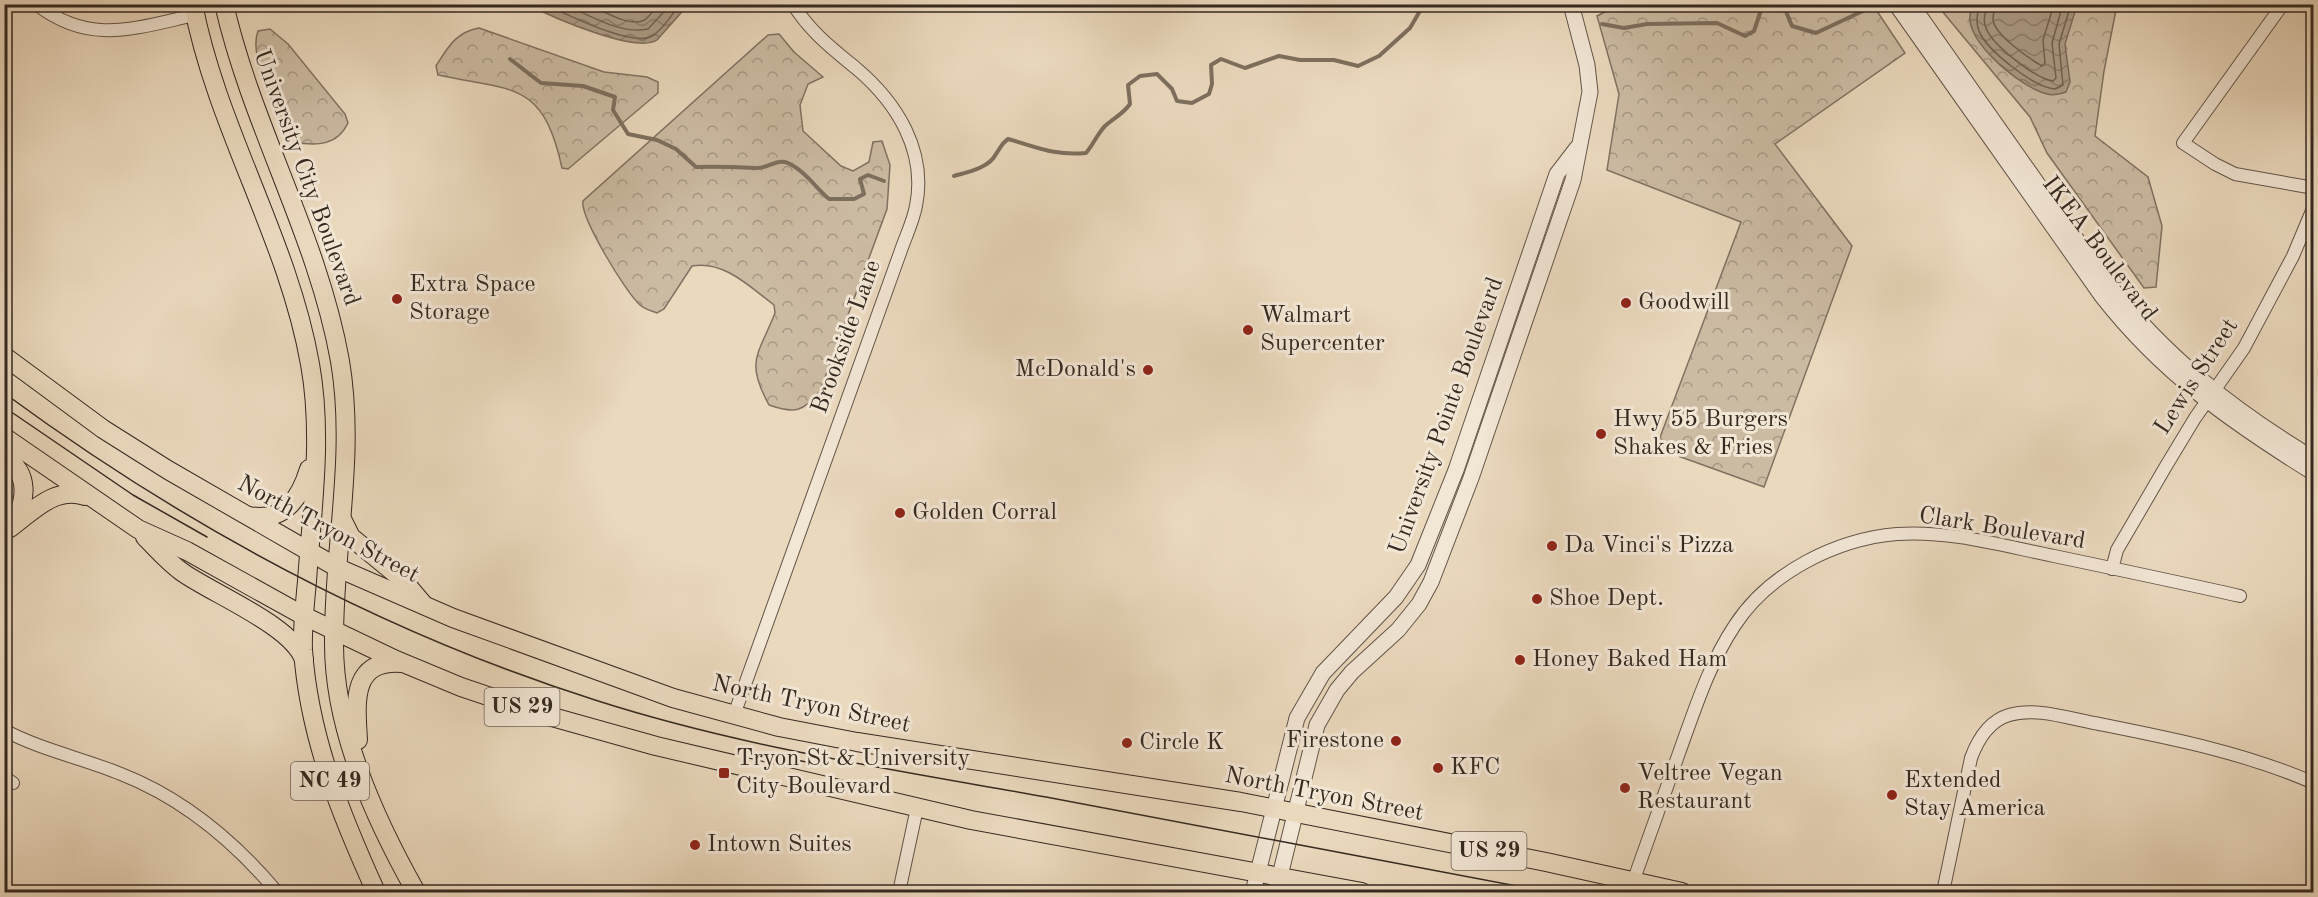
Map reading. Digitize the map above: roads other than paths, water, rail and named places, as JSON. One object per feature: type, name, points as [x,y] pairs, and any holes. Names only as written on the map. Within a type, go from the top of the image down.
[{"type":"main road","name":"University City Boulevard","points":[[224,4],[246,85],[309,246],[332,322],[342,374],[346,426],[343,517],[334,630],[339,687],[362,778],[391,847],[416,892]]},
{"type":"main road","points":[[194,10],[217,93],[282,260],[303,328],[313,384],[316,444],[304,616]]},
{"type":"main road","name":"North Tryon Street","points":[[4,356],[103,429],[243,514],[338,568],[434,610],[604,675],[734,715],[857,742],[1241,802],[1535,860],[1682,892]]},
{"type":"main road","points":[[4,437],[138,529],[186,551],[334,630]]},
{"type":"main road","points":[[243,514],[268,517],[280,513],[292,504],[305,482],[316,444]]},
{"type":"main road","points":[[4,456],[17,467],[24,490],[23,503],[7,531]]},
{"type":"main road","points":[[7,531],[43,503],[58,495],[74,494],[90,498]]},
{"type":"main road","points":[[343,517],[351,537],[402,579],[434,610]]},
{"type":"main road","name":"NC 49","points":[[138,529],[182,572],[282,632],[300,651],[305,664]]},
{"type":"main road","name":"NC 49","points":[[304,616],[305,664],[317,737],[332,788],[376,892]]},
{"type":"main road","name":"US 29","points":[[334,630],[407,665],[461,687],[549,716],[656,746],[917,808],[1255,884],[1362,892]]},
{"type":"main road","points":[[362,778],[358,737],[361,680],[371,668],[380,665],[407,665]]},
{"type":"street","points":[[36,4],[64,22],[97,31],[126,30],[194,10]]},
{"type":"street","name":"Brookside Lane","points":[[734,715],[910,225],[918,189],[912,147],[897,112],[876,85],[825,42],[793,4]]},
{"type":"street","name":"University Pointe Boulevard","points":[[1278,886],[1311,742],[1330,700],[1352,672],[1398,630],[1419,604],[1431,582],[1471,478],[1573,180],[1577,148],[1587,115],[1590,85],[1570,4]]},
{"type":"street","name":"IKEA Boulevard","points":[[1896,4],[1981,113],[2120,300],[2239,426],[2313,473]]},
{"type":"street","name":"IKEA Boulevard","points":[[1911,4],[1981,113]]},
{"type":"street","points":[[2283,4],[2183,143],[2215,165],[2235,174],[2313,188]]},
{"type":"street","name":"University Pointe Boulevard","points":[[1255,884],[1290,738],[1308,694],[1323,673],[1404,588],[1418,565],[1456,470],[1557,174],[1577,148]]},
{"type":"street","name":"Lewis Street","points":[[2112,569],[2117,550],[2210,396],[2244,348],[2293,256],[2313,206]]},
{"type":"street","name":"IKEA Boulevard","points":[[2210,396],[2313,459]]},
{"type":"street","name":"Clark Boulevard","points":[[1633,882],[1693,714],[1718,653],[1736,623],[1751,605],[1795,569],[1832,550],[1854,542],[1910,534],[1965,539],[2240,596]]},
{"type":"street","points":[[1943,892],[1971,758],[1979,740],[1990,726],[2010,715],[2038,713],[2190,743],[2253,759],[2313,783]]},
{"type":"street","points":[[4,730],[43,749],[98,765],[153,789],[212,827],[257,868],[277,892]]},
{"type":"street","points":[[898,892],[917,808]]},
{"type":"water","points":[[529,5],[688,5],[657,40],[646,43],[631,42],[594,32]]},
{"type":"water","points":[[1975,5],[2077,5],[2065,44],[2070,82],[2066,92],[2052,95],[2036,90],[2022,82],[1992,57],[1972,29],[1970,16]]},
{"type":"waterway","points":[[954,176],[978,169],[988,163],[1008,139],[1055,152],[1086,153],[1105,126],[1130,104],[1128,85],[1140,76],[1157,74],[1172,89],[1177,101],[1192,103],[1209,94],[1212,84],[1211,65],[1221,59],[1245,68],[1279,56],[1300,60],[1334,60],[1358,66],[1379,56],[1410,28],[1424,4]]},
{"type":"waterway","points":[[1530,4],[1547,9]]},
{"type":"waterway","points":[[1602,24],[1624,28],[1647,24],[1717,23],[1745,36],[1754,31],[1762,7],[1771,4]]},
{"type":"waterway","points":[[1776,4],[1785,9],[1792,26],[1816,33],[1865,10]]},
{"type":"waterway","points":[[510,59],[541,83],[583,86],[615,97],[613,110],[628,134],[657,140],[676,149],[696,167],[761,168],[779,162],[789,163],[800,170],[829,199],[854,199],[864,194],[860,179],[868,175],[884,181]]},
{"type":"tram line","points":[[4,393],[143,488],[287,571],[438,642],[516,673],[595,700],[650,717],[819,756],[1549,892]]},
{"type":"tram line","points":[[4,407],[133,495],[207,537]]},
{"type":"tram line","points":[[767,754],[826,766]]},
{"type":"place","name":"Extra Space Storage","points":[[397,299]]},
{"type":"place","name":"Goodwill","points":[[1626,303]]},
{"type":"place","name":"Walmart Supercenter","points":[[1248,330]]},
{"type":"place","name":"McDonald's","points":[[1148,370]]},
{"type":"place","name":"Hwy 55 Burgers Shakes & Fries","points":[[1601,434]]},
{"type":"place","name":"Golden Corral","points":[[900,513]]},
{"type":"place","name":"Da Vinci's Pizza","points":[[1552,546]]},
{"type":"place","name":"Shoe Dept.","points":[[1537,599]]},
{"type":"place","name":"Honey Baked Ham","points":[[1520,660]]},
{"type":"place","name":"Firestone","points":[[1396,741]]},
{"type":"place","name":"Circle K","points":[[1127,743]]},
{"type":"place","name":"KFC","points":[[1438,768]]},
{"type":"place","name":"Tryon St & University City Boulevard","points":[[724,773]]},
{"type":"place","name":"Veltree Vegan Restaurant","points":[[1625,788]]},
{"type":"place","name":"Extended Stay America","points":[[1892,795]]},
{"type":"place","name":"Intown Suites","points":[[695,845]]}]
